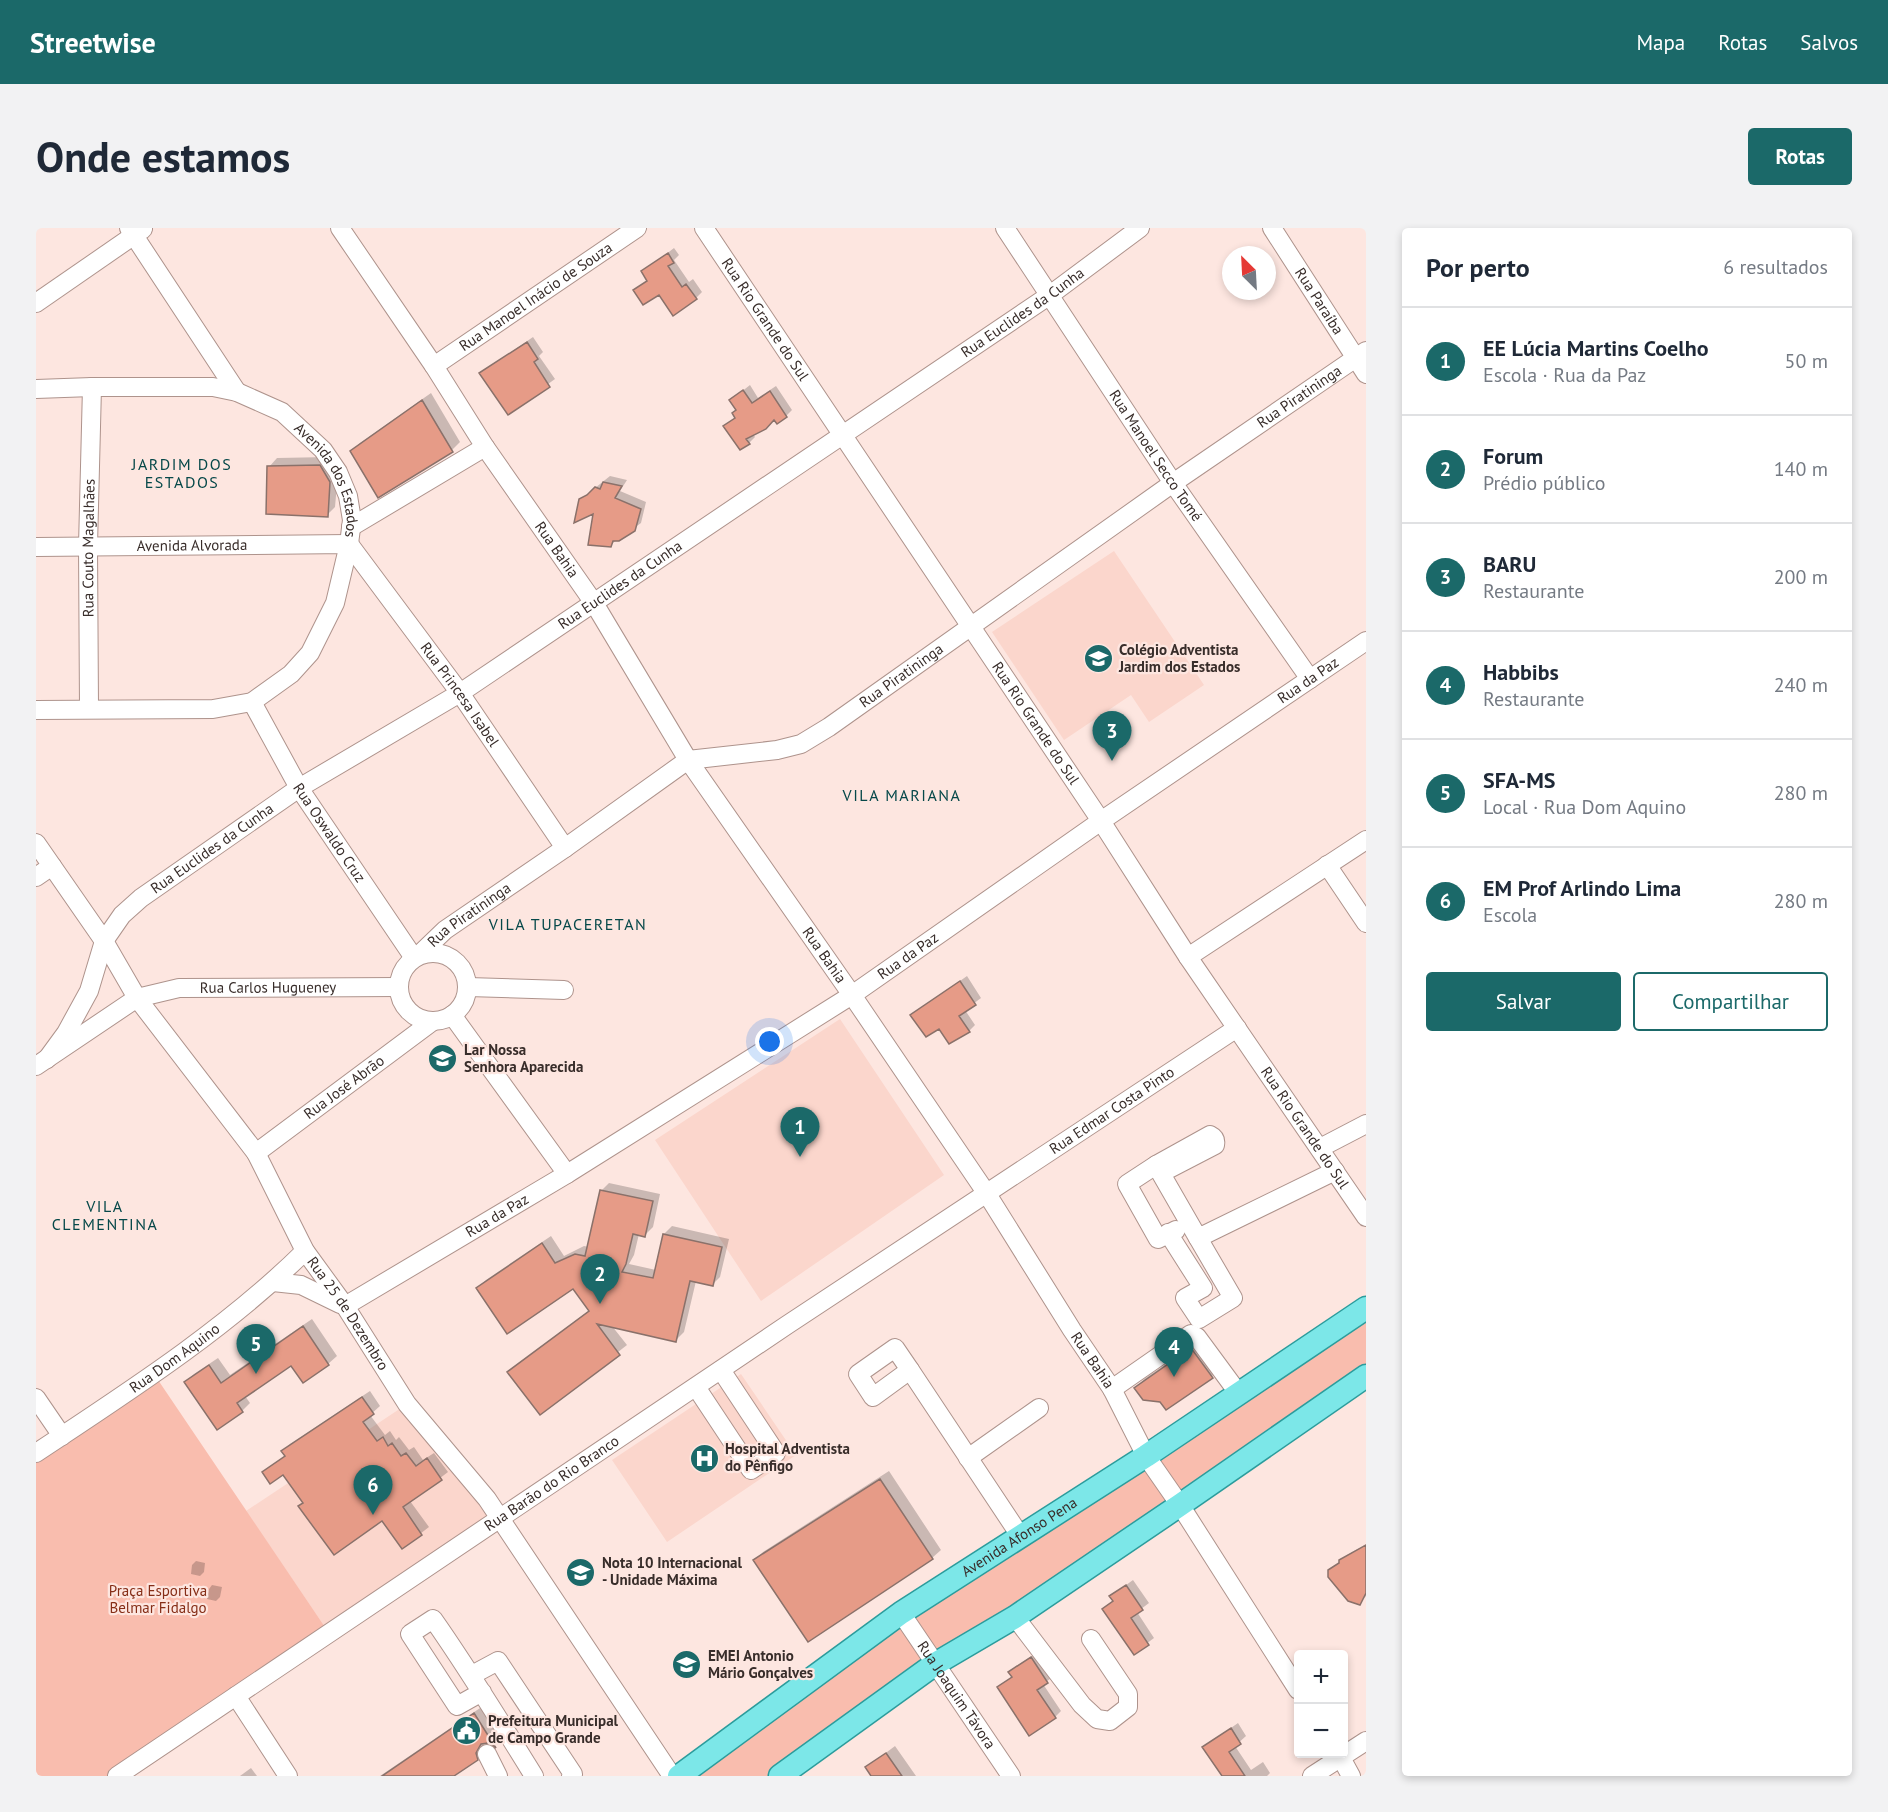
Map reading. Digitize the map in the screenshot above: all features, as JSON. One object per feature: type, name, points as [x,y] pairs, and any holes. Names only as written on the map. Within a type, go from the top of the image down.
[{"type":"main road","name":"Avenida Afonso Pena","points":[[679,1776],[902,1613],[1146,1456],[1366,1308]]},
{"type":"main road","points":[[780,1776],[935,1664],[1015,1617],[1366,1376]]},
{"type":"street","name":"Rua Bahia","points":[[340,228],[434,366],[485,447],[594,603],[688,760],[987,1194],[1072,1330],[1112,1389],[1146,1456],[1294,1682]]},
{"type":"street","name":"Rua Manoel Inácio de Souza","points":[[434,366],[637,228]]},
{"type":"street","name":"Rua Rio Grande do Sul","points":[[704,228],[1101,821],[1188,957],[1366,1217]]},
{"type":"street","name":"Rua Manoel Secco Tomé","points":[[1005,228],[1173,483],[1310,679]]},
{"type":"street","name":"Rua Euclides da Cunha","points":[[41,1063],[66,1032],[89,991],[104,941],[122,915],[141,898],[299,789],[460,693],[1050,295],[1140,228]]},
{"type":"street","name":"Rua Paraíba","points":[[1272,228],[1361,355],[1366,374]]},
{"type":"street","points":[[36,303],[136,230],[237,392]]},
{"type":"street","name":"Rua Piratininga","points":[[417,956],[445,930],[688,760],[777,750],[801,744],[829,727],[972,628],[1173,483],[1361,355]]},
{"type":"street","name":"Rua Couto Magalhães","points":[[89,708],[88,546],[92,387]]},
{"type":"street","name":"Avenida dos Estados","points":[[36,389],[213,387],[237,392],[282,412],[323,450],[338,472],[348,496],[350,535],[334,603],[310,653],[291,674],[252,702],[213,709],[36,710]]},
{"type":"street","points":[[350,535],[485,447]]},
{"type":"street","name":"Avenida Alvorada","points":[[36,547],[350,535]]},
{"type":"street","name":"Rua Princesa Isabel","points":[[350,535],[565,848]]},
{"type":"street","name":"Rua da Paz","points":[[345,1306],[567,1174],[852,995],[1101,821],[1366,641]]},
{"type":"street","name":"Rua Oswaldo Cruz","points":[[252,702],[299,789],[417,956]]},
{"type":"street","points":[[1188,957],[1366,840]]},
{"type":"street","name":"Rua 25 de Dezembro","points":[[36,843],[104,941],[137,998],[256,1153],[305,1251],[345,1306],[407,1404],[487,1498],[672,1776]]},
{"type":"street","points":[[1327,865],[1366,923]]},
{"type":"street","points":[[36,878],[52,866]]},
{"type":"street","points":[[433,952],[447,955],[458,962],[465,973],[468,987],[465,1000],[458,1011],[446,1019],[433,1022],[419,1019],[408,1011],[400,1000],[398,987],[401,973],[408,962],[417,956],[433,952]]},
{"type":"street","name":"Rua Carlos Hugueney","points":[[137,998],[179,988],[398,987]]},
{"type":"street","points":[[468,987],[564,990]]},
{"type":"street","points":[[41,1063],[137,998]]},
{"type":"street","points":[[452,1015],[567,1174]]},
{"type":"street","name":"Rua José Abrão","points":[[256,1153],[433,1022]]},
{"type":"street","name":"Rua Edmar Costa Pinto","points":[[987,1194],[1237,1028]]},
{"type":"street","points":[[1320,1148],[1366,1124]]},
{"type":"street","points":[[1168,1233],[1203,1288],[1185,1298],[1198,1319],[1233,1298],[1194,1230],[1158,1169],[1126,1184],[1158,1239],[1168,1233],[1194,1230],[1335,1171]]},
{"type":"street","name":"Rua Barão do Rio Branco","points":[[117,1776],[987,1194]]},
{"type":"street","name":"Rua Dom Aquino","points":[[36,1453],[149,1377],[273,1282],[305,1251]]},
{"type":"street","points":[[273,1282],[301,1285],[345,1306]]},
{"type":"street","points":[[1112,1389],[1191,1334],[1197,1337],[1239,1394]]},
{"type":"street","points":[[696,1387],[751,1470],[776,1453],[721,1370]]},
{"type":"street","points":[[910,1370],[1021,1537]]},
{"type":"street","points":[[36,1398],[62,1436]]},
{"type":"street","points":[[968,1458],[1039,1408]]},
{"type":"street","name":"Rua Joaquim Távora","points":[[902,1613],[1011,1776]]},
{"type":"street","points":[[1015,1617],[1082,1705],[1097,1719],[1110,1721],[1128,1707],[1128,1694],[1091,1640]]},
{"type":"street","points":[[483,1692],[457,1706],[410,1634],[433,1619],[483,1692],[534,1776]]},
{"type":"street","points":[[472,1675],[498,1660],[573,1774],[571,1776]]},
{"type":"street","points":[[236,1696],[288,1776]]},
{"type":"street","points":[[1348,1751],[1366,1741]]},
{"type":"street","points":[[487,1754],[498,1776]]},
{"type":"street","points":[[1312,1776],[1336,1758]]},
{"type":"street","points":[[1342,1758],[1351,1776]]},
{"type":"shaded area","name":"Colégio Adventista Jardim dos Estados","points":[[1114,551],[1204,685],[1149,722],[1131,695],[1064,740],[992,632]]},
{"type":"shaded area","points":[[840,1019],[944,1175],[761,1301],[655,1140]]},
{"type":"shaded area","name":"Hospital Adventista do Pênfigo","points":[[741,1374],[796,1455],[667,1542],[612,1460]]},
{"type":"shaded area","points":[[407,1404],[500,1519],[329,1633],[246,1511]]},
{"type":"green space","points":[[1366,1308],[1366,1376],[780,1776],[679,1776]]},
{"type":"green space","name":"Praça Esportiva Belmar Fidalgo","points":[[154,1374],[329,1633],[117,1776],[36,1776],[36,1454]]},
{"type":"building","points":[[668,253],[674,263],[668,266],[682,287],[686,284],[697,299],[673,316],[659,295],[643,305],[633,290],[647,281],[641,271]]},
{"type":"building","points":[[527,342],[538,359],[534,362],[550,387],[508,415],[479,373]]},
{"type":"building","points":[[743,390],[752,403],[770,391],[787,417],[777,424],[774,420],[766,429],[746,439],[750,444],[740,450],[723,426],[735,418],[732,413],[736,410],[729,400]]},
{"type":"building","points":[[422,400],[453,452],[378,498],[350,451]]},
{"type":"building","points":[[320,465],[330,482],[328,517],[266,514],[267,466]]},
{"type":"building","points":[[603,482],[622,486],[615,498],[641,509],[635,531],[619,541],[613,541],[611,547],[588,545],[593,514],[574,523],[579,499],[595,487],[600,489]]},
{"type":"building","points":[[960,981],[976,1005],[959,1016],[970,1032],[949,1044],[939,1029],[926,1037],[910,1015]]},
{"type":"building","points":[[600,1190],[653,1201],[645,1237],[633,1234],[622,1272],[653,1278],[663,1234],[722,1247],[713,1286],[690,1281],[676,1342],[597,1324],[620,1355],[540,1415],[507,1372],[589,1311],[573,1289],[507,1334],[476,1288],[542,1243],[555,1263],[575,1254],[585,1256]]},
{"type":"building","points":[[303,1326],[329,1365],[303,1383],[291,1366],[237,1403],[243,1412],[217,1430],[184,1382],[209,1365],[221,1383]]},
{"type":"building","points":[[1191,1348],[1213,1378],[1166,1410],[1160,1402],[1143,1400],[1134,1388]]},
{"type":"building","points":[[362,1397],[374,1414],[363,1422],[377,1441],[383,1437],[388,1446],[392,1443],[401,1456],[406,1453],[416,1466],[427,1458],[442,1480],[403,1507],[422,1535],[402,1549],[382,1521],[334,1555],[298,1506],[303,1503],[283,1475],[270,1484],[262,1472],[285,1456],[281,1451]]},
{"type":"building","points":[[880,1479],[933,1559],[808,1642],[753,1560]]},
{"type":"building","points":[[1366,1545],[1366,1593],[1360,1605],[1348,1601],[1328,1577],[1328,1570],[1339,1563],[1339,1560]]},
{"type":"building","points":[[1126,1585],[1143,1610],[1131,1618],[1149,1645],[1134,1655],[1102,1609],[1113,1601],[1109,1596]]},
{"type":"building","points":[[1031,1657],[1048,1683],[1037,1690],[1056,1718],[1029,1736],[997,1687],[1012,1677],[1008,1672]]},
{"type":"building","name":"Prefeitura Municipal de Campo Grande","points":[[474,1713],[496,1748],[488,1743],[481,1744],[476,1753],[478,1760],[454,1776],[382,1776]]},
{"type":"building","points":[[1231,1728],[1241,1744],[1229,1752],[1245,1776],[1222,1776],[1202,1747]]},
{"type":"building","points":[[886,1753],[902,1776],[871,1776],[865,1767]]},
{"type":"place","name":"Colégio Adventista Jardim dos Estados","points":[[1098,659]]},
{"type":"place","name":"BARU","points":[[1112,761]]},
{"type":"place","name":"Lar Nossa Senhora Aparecida","points":[[443,1059]]},
{"type":"place","name":"EE Lúcia Martins Coelho","points":[[800,1157]]},
{"type":"place","name":"Forum","points":[[600,1304]]},
{"type":"place","name":"SFA-MS","points":[[256,1374]]},
{"type":"place","name":"Habbibs","points":[[1174,1377]]},
{"type":"place","name":"Hospital Adventista do Pênfigo","points":[[704,1458]]},
{"type":"place","name":"EM Prof Arlindo Lima","points":[[373,1515]]},
{"type":"place","name":"Nota 10 Internacional - Unidade Máxima","points":[[581,1572]]},
{"type":"place","name":"EMEI Antonio Mário Gonçalves","points":[[687,1665]]},
{"type":"place","name":"Prefeitura Municipal de Campo Grande","points":[[467,1730]]},
{"type":"district","name":"JARDIM DOS ESTADOS","points":[[182,473]]},
{"type":"district","name":"VILA MARIANA","points":[[902,795]]},
{"type":"district","name":"VILA TUPACERETAN","points":[[568,924]]},
{"type":"district","name":"VILA CLEMENTINA","points":[[105,1215]]}]
